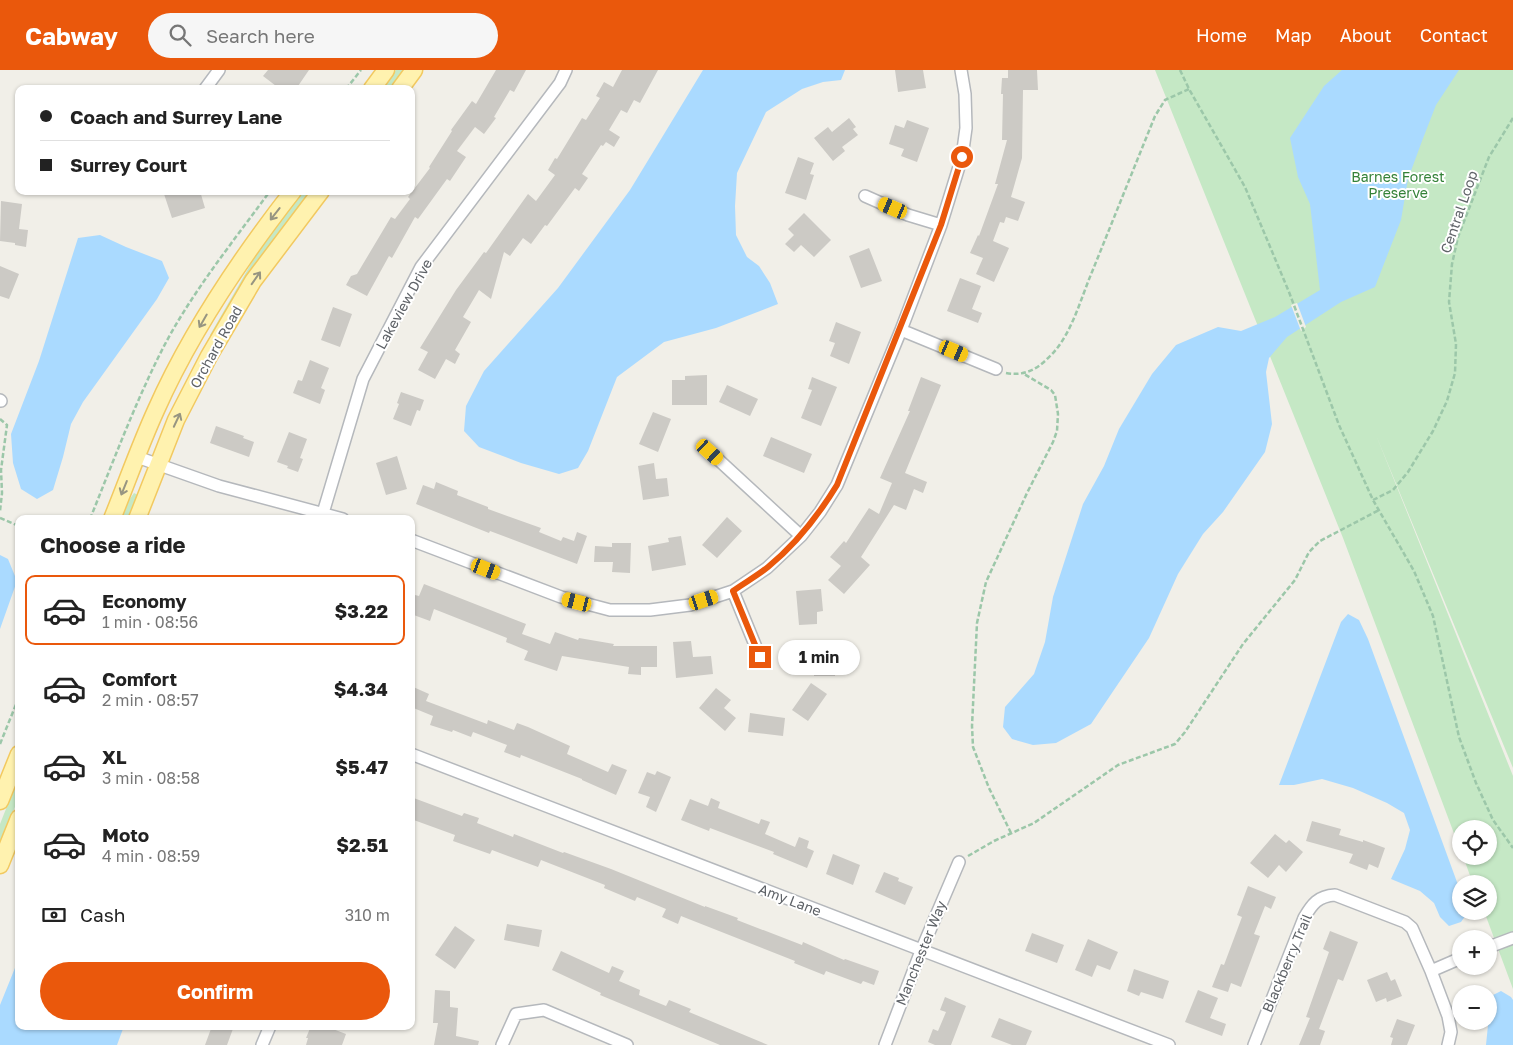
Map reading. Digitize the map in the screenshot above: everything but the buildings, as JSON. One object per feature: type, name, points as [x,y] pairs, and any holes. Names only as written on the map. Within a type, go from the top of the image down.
[{"type":"main road","points":[[375,85],[386,70]]},
{"type":"main road","points":[[403,85],[414,70]]},
{"type":"main road","name":"Orchard Road","points":[[114,515],[157,408],[205,317],[258,236],[290,195]]},
{"type":"main road","name":"Orchard Road","points":[[139,515],[176,420],[209,356],[253,281],[318,195]]},
{"type":"main road","points":[[0,801],[15,764]]},
{"type":"main road","points":[[0,865],[15,828]]},
{"type":"street","points":[[209,85],[220,70]]},
{"type":"street","name":"Lakeview Drive","points":[[323,513],[362,379],[421,267],[560,83],[566,70]]},
{"type":"street","points":[[415,542],[560,598],[610,610],[650,610],[690,605],[733,591],[767,568],[801,536],[820,512],[837,485],[901,330],[941,225],[962,157],[966,128],[965,94],[961,70]]},
{"type":"street","points":[[865,196],[941,225]]},
{"type":"street","points":[[901,330],[996,369]]},
{"type":"street","points":[[710,452],[801,536]]},
{"type":"street","points":[[136,457],[219,486],[330,515]]},
{"type":"street","points":[[733,591],[760,657]]},
{"type":"street","name":"Amy Lane","points":[[415,756],[1169,1045]]},
{"type":"street","name":"Manchester Way","points":[[885,1045],[921,951],[959,862]]},
{"type":"street","name":"Blackberry Trail","points":[[1254,1045],[1304,918],[1313,903],[1325,896],[1335,896],[1406,922],[1412,928],[1431,971],[1450,1023],[1451,1032],[1448,1045]]},
{"type":"street","points":[[1497,944],[1513,938]]},
{"type":"street","points":[[1431,971],[1452,962]]},
{"type":"street","points":[[502,1045],[516,1014],[544,1010],[627,1045]]},
{"type":"street","points":[[262,1045],[268,1030]]},
{"type":"path","points":[[349,85],[360,70]]},
{"type":"path","points":[[1180,70],[1245,187],[1307,338],[1339,424],[1373,500],[1414,571],[1433,616],[1459,737],[1476,783],[1493,820],[1513,848]]},
{"type":"path","points":[[1024,374],[1048,359],[1064,338],[1088,283],[1154,116],[1166,100],[1189,89]]},
{"type":"path","name":"Central Loop","points":[[1373,500],[1393,490],[1408,472],[1433,432],[1447,401],[1455,373],[1456,344],[1449,302],[1452,264],[1458,237],[1489,157],[1513,118]]},
{"type":"path","points":[[996,369],[1007,373],[1024,374],[1051,390],[1055,395],[1058,414],[1057,431],[1053,442],[986,582],[977,623],[972,726],[973,747],[989,788],[1011,833]]},
{"type":"path","points":[[0,419],[7,424],[1,470],[2,493],[0,511]]},
{"type":"path","points":[[959,862],[1011,833],[1034,823],[1118,765],[1175,744],[1185,732],[1243,644],[1294,580],[1309,552],[1320,541],[1379,510]]},
{"type":"path","points":[[0,518],[15,524]]},
{"type":"path","points":[[0,744],[15,707]]},
{"type":"green space","points":[[396,70],[406,70],[394,85],[385,85]]},
{"type":"green space","name":"Barnes Forest Preserve","points":[[1155,70],[1513,70],[1513,768],[1376,435],[1513,776],[1513,989],[1497,946],[1497,930],[1491,930],[1487,920],[1497,920],[1497,875],[1470,875],[1466,865],[1497,865],[1497,820],[1452,820],[1452,828],[1343,538]]},
{"type":"green space","points":[[299,195],[309,195],[212,335],[210,335],[260,248]]},
{"type":"green space","points":[[134,493],[138,495],[130,515],[122,515]]},
{"type":"green space","points":[[15,786],[15,807],[0,844],[0,824]]},
{"type":"water","points":[[703,70],[845,70],[841,80],[823,82],[802,89],[766,112],[737,173],[736,235],[747,257],[759,266],[770,283],[778,304],[716,328],[664,342],[617,377],[588,451],[578,468],[559,474],[521,463],[479,447],[464,431],[466,406],[484,371],[558,288],[630,190]]},
{"type":"water","points":[[1342,70],[1459,70],[1436,105],[1422,141],[1408,179],[1401,220],[1375,287],[1341,302],[1287,337],[1269,358],[1266,372],[1272,424],[1265,452],[1223,512],[1203,534],[1178,574],[1149,638],[1091,724],[1056,743],[1033,745],[1012,739],[1003,727],[1005,707],[1034,674],[1045,642],[1053,597],[1083,504],[1104,466],[1119,429],[1152,374],[1176,345],[1218,327],[1241,331],[1275,317],[1320,290],[1310,204],[1298,177],[1290,138],[1324,86]]},
{"type":"water","points":[[100,235],[162,261],[169,278],[157,299],[83,402],[71,424],[53,490],[37,499],[21,489],[13,463],[11,434],[39,361],[78,238]]},
{"type":"water","points":[[0,555],[8,559],[15,576],[15,587],[0,629]]},
{"type":"water","points":[[1348,614],[1359,620],[1368,639],[1454,875],[1452,875],[1452,920],[1462,920],[1461,922],[1449,926],[1440,917],[1434,903],[1420,891],[1391,879],[1405,849],[1410,830],[1404,813],[1353,788],[1322,779],[1294,785],[1279,785],[1341,622]]},
{"type":"water","points":[[15,968],[15,1030],[123,1030],[117,1045],[0,1045],[0,1005]]},
{"type":"water","points":[[1501,991],[1513,1000],[1513,1045],[1486,1045],[1488,1030],[1497,1030],[1497,993]]},
{"type":"pier","points":[[1297,303],[1306,327],[1301,331],[1291,305]]},
{"type":"route","points":[[760,657],[733,591],[767,568],[801,536],[820,512],[837,485],[875,389],[901,330],[941,225],[962,157]]}]
